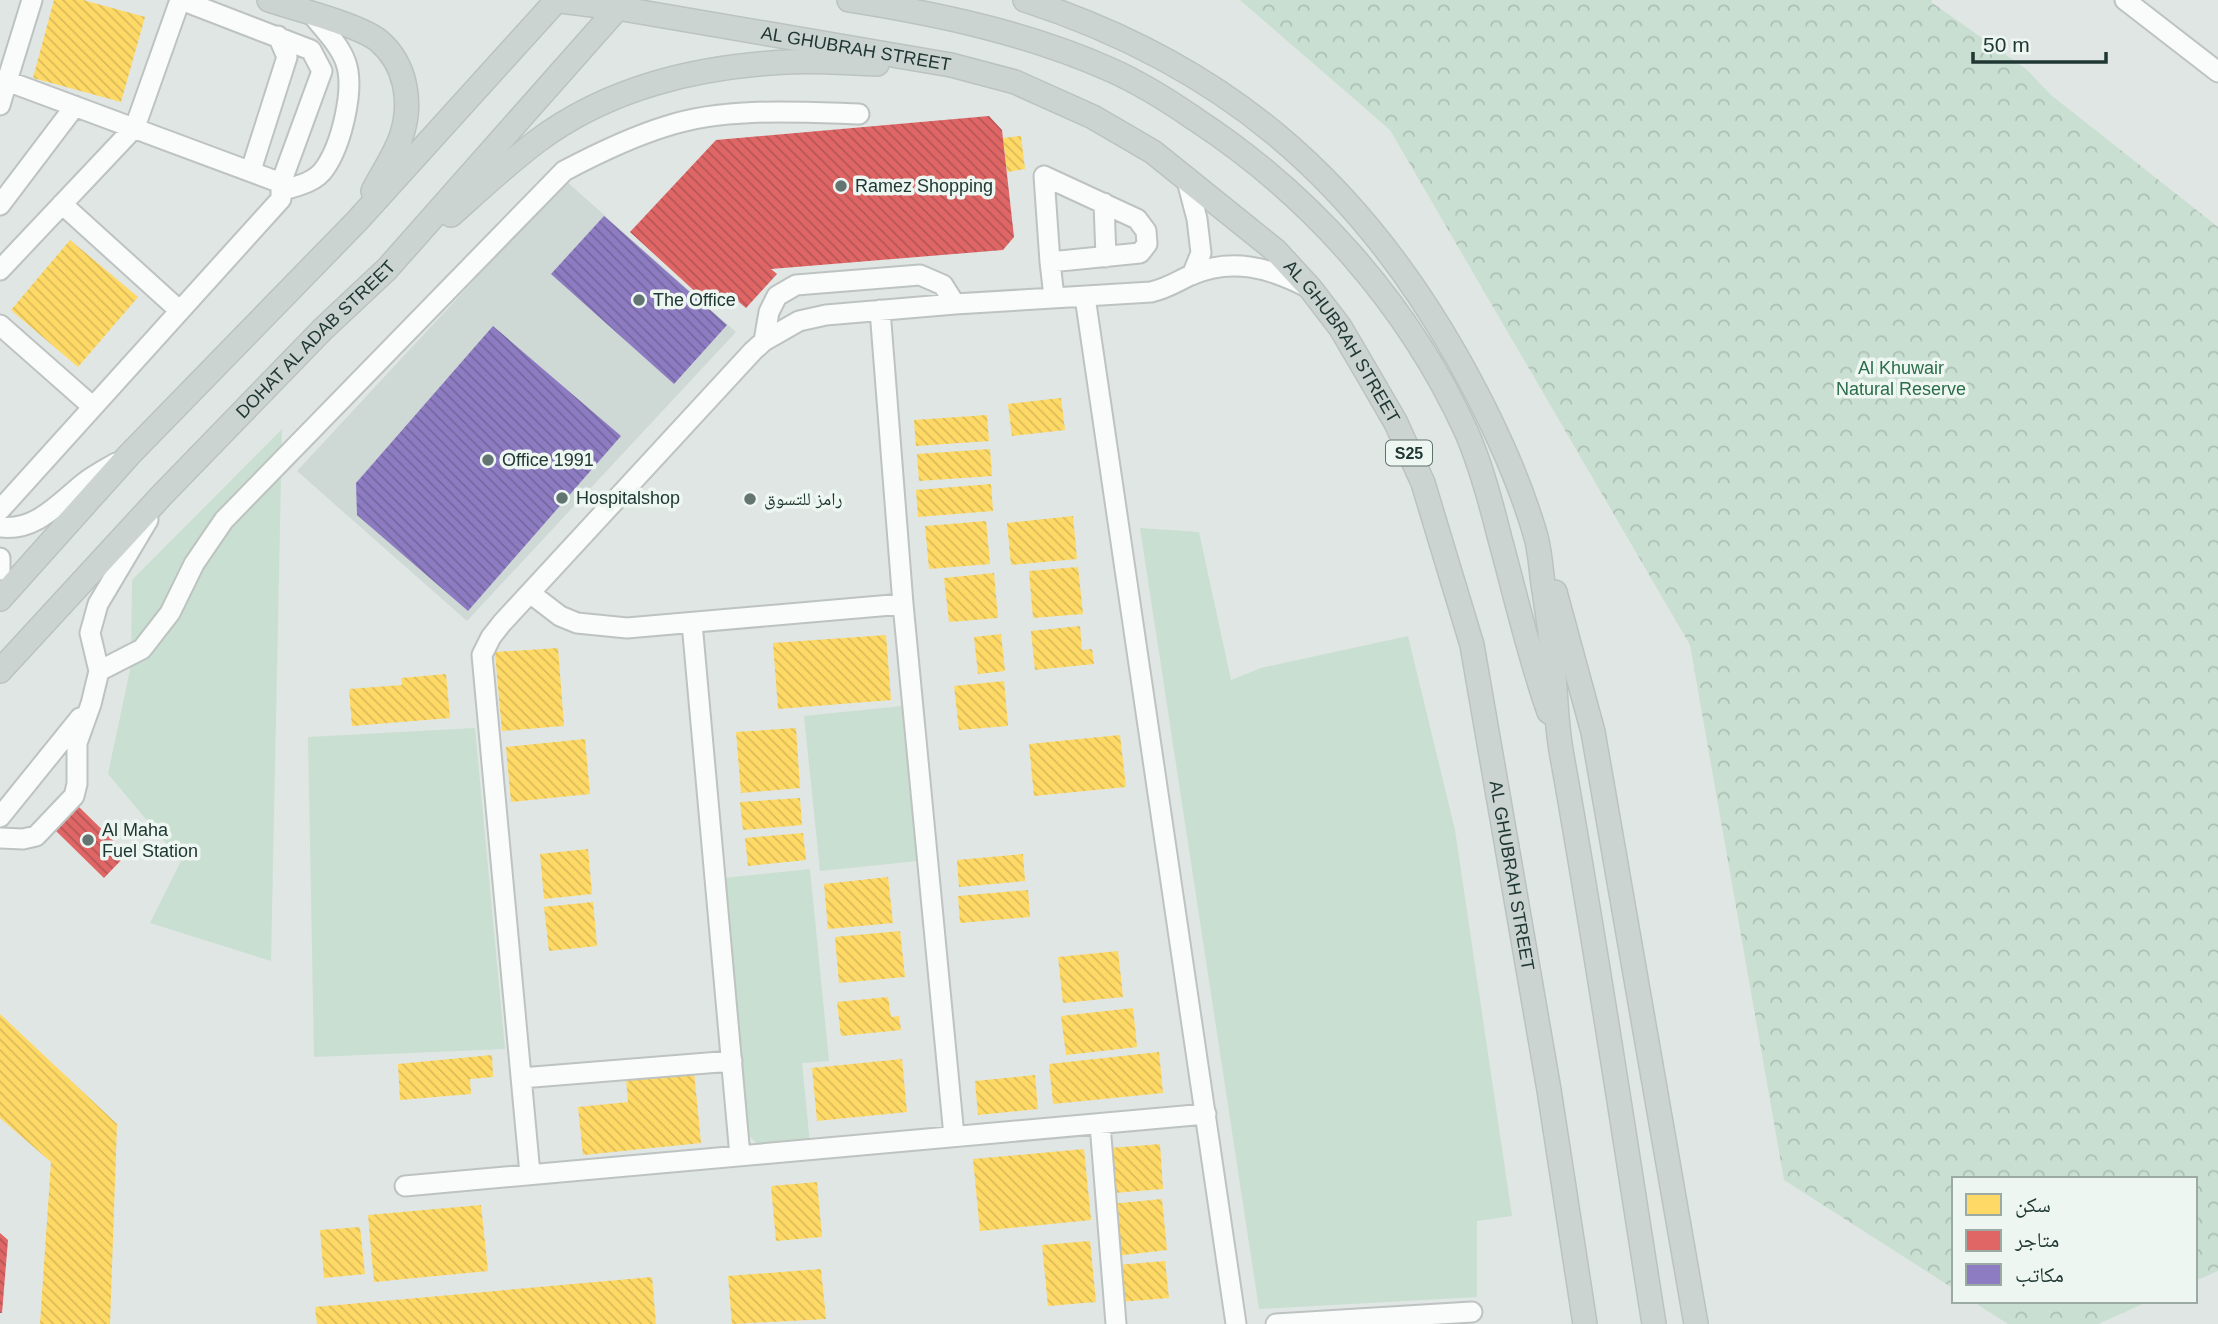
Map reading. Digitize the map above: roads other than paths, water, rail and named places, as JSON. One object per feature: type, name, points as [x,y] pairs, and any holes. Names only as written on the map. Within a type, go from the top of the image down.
[{"type":"main road","points":[[269,0],[361,31],[377,40],[389,52],[401,72],[407,114],[401,137],[357,221]]},
{"type":"main road","points":[[0,600],[129,455],[357,221],[556,0]]},
{"type":"main road","name":"AL GHUBRAH STREET","points":[[556,0],[621,4],[951,65],[1015,82],[1054,97],[1153,152],[1276,251],[1310,288],[1340,327],[1367,373],[1395,423],[1423,483],[1472,645],[1549,1090],[1585,1324]]},
{"type":"main road","points":[[849,0],[911,10],[996,30],[1045,45],[1112,71],[1173,104],[1233,144],[1279,181],[1327,227],[1369,275],[1405,324],[1438,376],[1466,432],[1489,495],[1538,680],[1560,745]]},
{"type":"main road","points":[[1025,0],[1068,14]]},
{"type":"main road","points":[[1041,0],[1172,62],[1258,118],[1300,155],[1342,196],[1377,237],[1411,284],[1446,338],[1501,444],[1559,604],[1593,732],[1696,1324]]},
{"type":"main road","name":"DOHAT AL ADAB STREET","points":[[0,671],[162,495],[323,329],[387,269],[621,4]]},
{"type":"main road","points":[[387,269],[537,141],[577,115],[618,95],[660,81],[743,65],[789,62],[951,65]]},
{"type":"main road","points":[[1537,541],[1553,656],[1560,745],[1654,1324]]},
{"type":"street","points":[[0,105],[32,0]]},
{"type":"street","points":[[0,270],[135,127],[180,0],[311,50],[322,71],[282,187],[281,199],[0,510]]},
{"type":"street","points":[[2125,0],[2218,72]]},
{"type":"street","points":[[7,81],[251,170],[282,187],[306,184],[324,169],[344,121],[351,81],[343,57],[312,15]]},
{"type":"street","points":[[251,170],[286,57],[278,36]]},
{"type":"street","points":[[0,205],[75,106]]},
{"type":"street","points":[[99,671],[142,649],[170,613],[194,565],[224,520],[564,171],[604,150],[669,125],[736,113],[859,114]]},
{"type":"street","points":[[1050,262],[1140,254],[1147,244],[1146,231],[1136,219],[1044,176],[1050,262],[1054,297]]},
{"type":"street","points":[[1186,177],[1197,219],[1201,253],[1192,275]]},
{"type":"street","points":[[1104,203],[1106,257]]},
{"type":"street","points":[[62,204],[180,311]]},
{"type":"street","points":[[530,1174],[482,655],[491,638],[530,593],[764,341],[799,321],[826,315],[880,310],[1151,292],[1171,287],[1192,275],[1246,265],[1287,277],[1310,288]]},
{"type":"street","points":[[764,341],[769,312],[777,296],[796,285],[920,275],[943,285],[955,304]]},
{"type":"street","points":[[1085,297],[1236,1324]]},
{"type":"street","points":[[880,310],[903,604],[954,1136]]},
{"type":"street","points":[[0,325],[93,407]]},
{"type":"street","points":[[0,527],[14,529],[41,519],[87,481],[129,455]]},
{"type":"street","points":[[0,838],[23,839],[36,836],[74,796],[77,784],[77,743],[99,671],[90,633],[98,604],[162,495]]},
{"type":"street","points":[[0,558],[0,570]]},
{"type":"street","points":[[530,593],[550,609],[577,623],[626,628],[903,604]]},
{"type":"street","points":[[692,623],[740,1156]]},
{"type":"street","points":[[0,817],[91,704]]},
{"type":"street","points":[[521,1078],[732,1061]]},
{"type":"street","points":[[405,1186],[1206,1114]]},
{"type":"street","points":[[1100,1124],[1116,1324]]},
{"type":"street","points":[[1276,1324],[1472,1312]]},
{"type":"place","name":"Ramez Shopping","points":[[841,186]]},
{"type":"place","name":"The Office","points":[[639,300]]},
{"type":"place","name":"Office 1991","points":[[488,460]]},
{"type":"place","name":"Hospitalshop","points":[[562,498]]},
{"type":"place","name":"رامز للتسوق","points":[[750,499]]},
{"type":"place","name":"Al Maha Fuel Station","points":[[88,840]]},
{"type":"park label","name":"Al Khuwair Natural Reserve","points":[[1901,378]]}]
